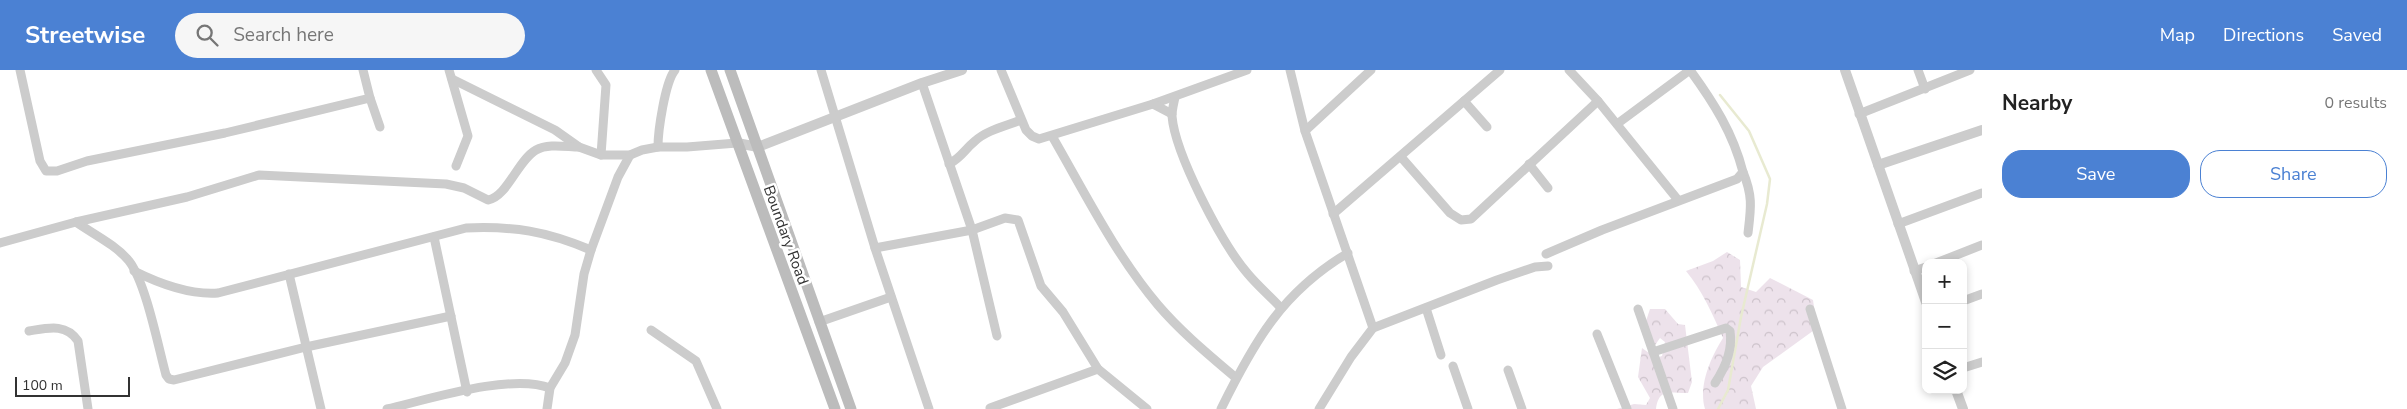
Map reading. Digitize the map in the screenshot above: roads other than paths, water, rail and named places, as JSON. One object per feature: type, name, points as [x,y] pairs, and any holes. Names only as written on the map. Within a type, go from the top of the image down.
[{"type":"main road","name":"Boundary Road","points":[[711,70],[834,409]]},
{"type":"main road","name":"Boundary Road","points":[[730,70],[851,409]]},
{"type":"street","points":[[20,70],[40,161],[46,170],[57,171],[88,162],[225,133],[370,98]]},
{"type":"street","points":[[363,70],[380,127]]},
{"type":"street","points":[[596,70],[606,85],[601,155]]},
{"type":"street","points":[[658,147],[662,113],[671,76],[675,70]]},
{"type":"street","points":[[821,70],[874,248],[929,409]]},
{"type":"street","points":[[451,75],[555,130],[579,147],[601,155],[630,156],[642,150],[658,147],[737,143],[758,147],[922,83],[962,70]]},
{"type":"street","points":[[1001,70],[1021,120],[1032,136],[1039,139],[1153,104],[1248,70]]},
{"type":"street","points":[[1290,70],[1305,132],[1348,253],[1372,328]]},
{"type":"street","points":[[1305,132],[1371,70]]},
{"type":"street","points":[[1333,214],[1500,70]]},
{"type":"street","points":[[1569,70],[1598,101],[1678,200]]},
{"type":"street","points":[[1617,124],[1690,70],[1724,119],[1731,134],[1750,190],[1752,202],[1748,233]]},
{"type":"street","points":[[1845,70],[1922,292]]},
{"type":"street","points":[[1918,70],[1924,89]]},
{"type":"street","points":[[1859,114],[1970,70]]},
{"type":"street","points":[[451,75],[468,136],[456,166]]},
{"type":"street","points":[[922,83],[972,230],[997,336]]},
{"type":"street","points":[[1175,96],[1172,114],[1174,129],[1185,158],[1226,244],[1248,274],[1280,307]]},
{"type":"street","points":[[1464,101],[1487,127]]},
{"type":"street","points":[[1401,157],[1450,213],[1461,220],[1471,218],[1598,101]]},
{"type":"street","points":[[1153,104],[1172,114]]},
{"type":"street","points":[[949,164],[961,157],[982,135],[1021,120]]},
{"type":"street","points":[[1878,165],[1982,130]]},
{"type":"street","points":[[1052,136],[1104,227],[1137,278],[1183,331],[1236,378]]},
{"type":"street","points":[[0,243],[76,222],[194,195],[243,178],[259,176],[446,184],[469,190],[488,200],[496,197],[520,164],[537,149],[579,147]]},
{"type":"street","points":[[547,409],[550,388],[564,363],[575,335],[584,274],[590,250],[618,177],[630,156]]},
{"type":"street","points":[[1529,164],[1548,188]]},
{"type":"street","points":[[1546,254],[1678,200],[1737,179],[1744,172]]},
{"type":"street","points":[[1898,224],[1982,193]]},
{"type":"street","points":[[874,248],[972,230],[1005,218],[1018,220],[1040,286],[1063,312],[1098,368],[1147,409]]},
{"type":"street","points":[[76,222],[120,252],[129,261],[150,314],[168,379],[174,380],[306,347],[451,316]]},
{"type":"street","points":[[134,271],[153,280],[196,292],[211,293],[466,228],[516,228],[561,237],[590,250]]},
{"type":"street","points":[[434,237],[466,392]]},
{"type":"street","points":[[1946,259],[1982,245]]},
{"type":"street","points":[[1221,409],[1260,336],[1280,307],[1326,266],[1348,253]]},
{"type":"street","points":[[1319,409],[1345,365],[1372,328],[1497,280],[1535,267],[1548,266]]},
{"type":"street","points":[[1914,271],[1922,268]]},
{"type":"street","points":[[289,274],[321,409]]},
{"type":"street","points":[[141,290],[153,280]]},
{"type":"street","points":[[1967,300],[1982,294]]},
{"type":"street","points":[[819,322],[891,297]]},
{"type":"street","points":[[1426,308],[1442,355]]},
{"type":"street","points":[[1638,309],[1672,409]]},
{"type":"street","points":[[1810,309],[1842,409]]},
{"type":"street","points":[[30,331],[62,328],[74,335],[78,341],[88,409]]},
{"type":"street","points":[[1652,352],[1726,328],[1730,331],[1731,338],[1727,362],[1715,383]]},
{"type":"street","points":[[650,330],[696,361],[717,409]]},
{"type":"street","points":[[1597,334],[1627,409]]},
{"type":"street","points":[[1967,367],[1982,362]]},
{"type":"street","points":[[1453,366],[1468,409]]},
{"type":"street","points":[[990,408],[1098,368]]},
{"type":"street","points":[[1508,370],[1522,409]]},
{"type":"street","points":[[387,409],[466,392],[521,383],[539,384],[550,388]]},
{"type":"street","points":[[1957,394],[1963,409]]},
{"type":"waterway","points":[[1718,409],[1728,390],[1741,317],[1767,204],[1770,179],[1749,131],[1720,95]]}]
